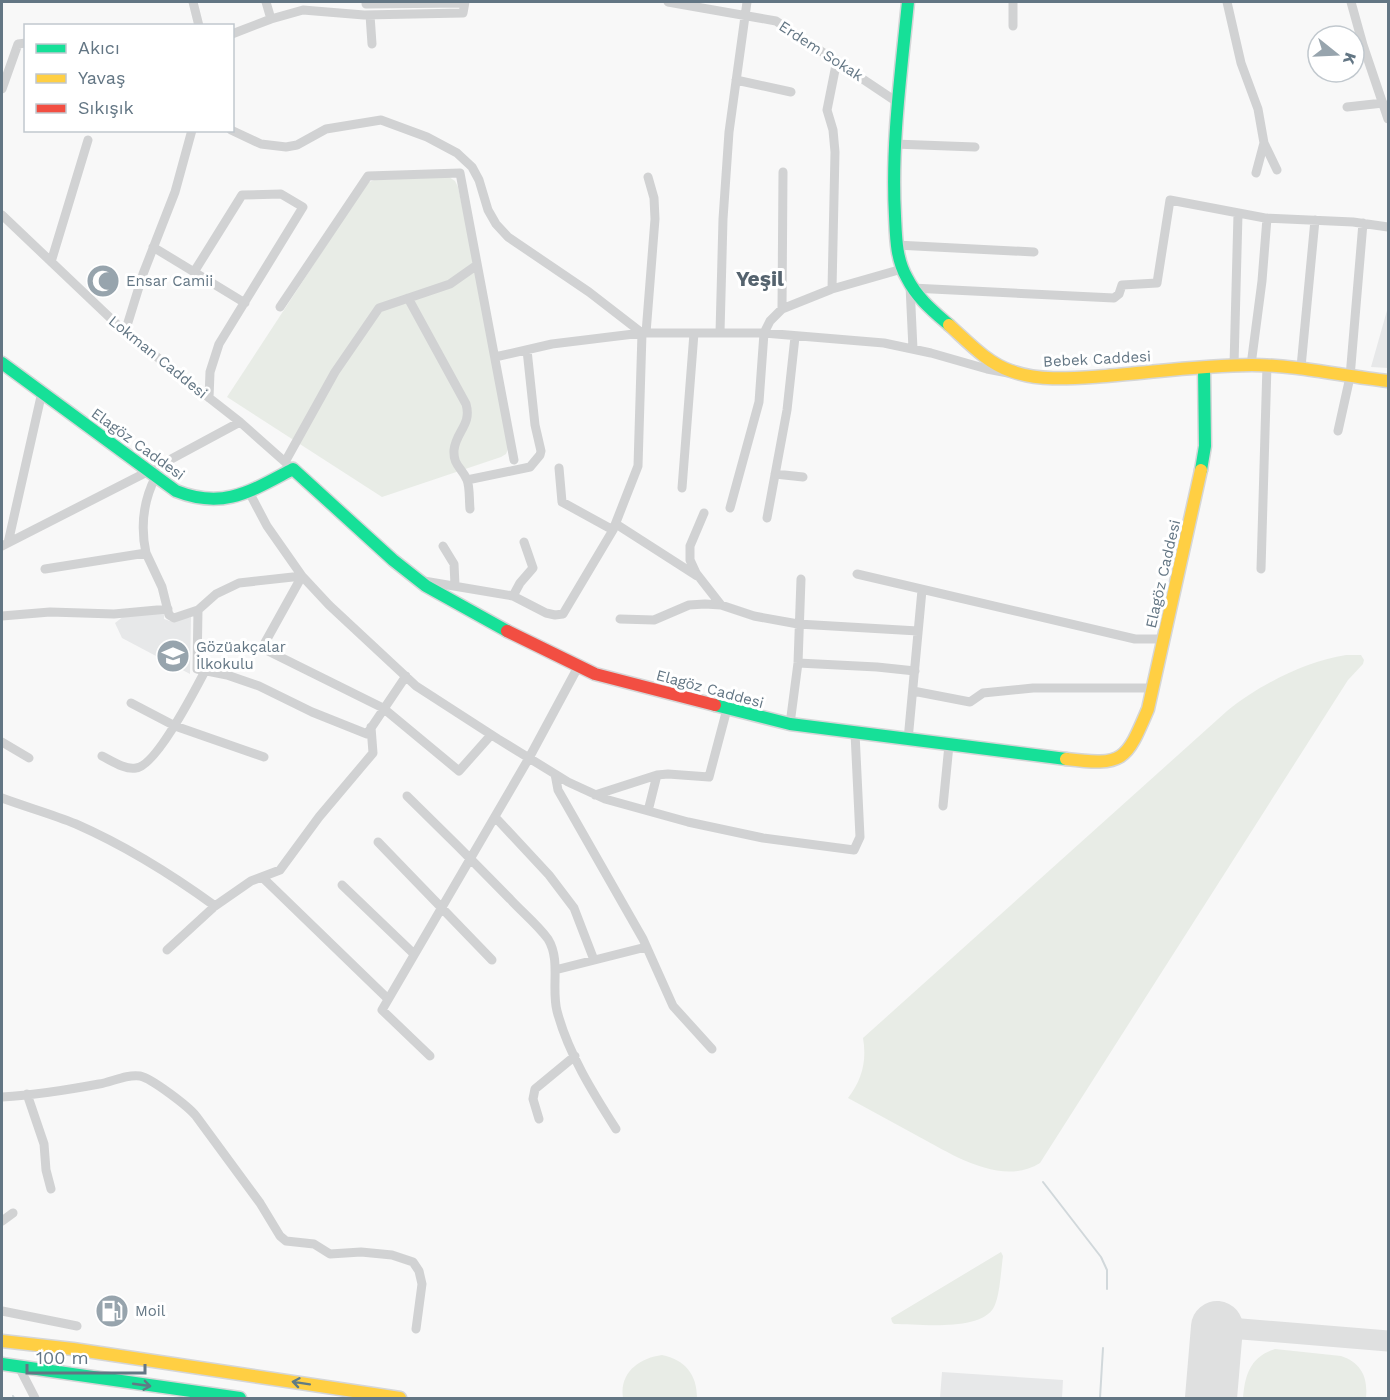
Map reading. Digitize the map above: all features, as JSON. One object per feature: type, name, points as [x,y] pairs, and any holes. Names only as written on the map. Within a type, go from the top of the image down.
[{"type":"street","points":[[194,2],[199,24]]},
{"type":"street","points":[[266,2],[271,19]]},
{"type":"street","points":[[234,33],[303,10],[370,15],[463,13],[464,2],[366,4],[366,2]]},
{"type":"street","name":"Erdem Sokak","points":[[668,2],[777,21],[897,102]]},
{"type":"street","points":[[720,333],[723,219],[729,132],[747,2]]},
{"type":"street","name":"Bebek Caddesi","points":[[908,2],[894,144],[896,245],[902,269],[911,287],[927,307],[983,356],[1019,374],[1038,378],[1089,377],[1234,365],[1267,365],[1301,367],[1350,377],[1389,381]]},
{"type":"street","points":[[1013,2],[1013,26]]},
{"type":"street","points":[[1227,2],[1242,63],[1258,109],[1264,143],[1277,170]]},
{"type":"street","points":[[1351,2],[1363,45],[1389,119]]},
{"type":"street","points":[[370,15],[372,44]]},
{"type":"street","points":[[2,89],[4,75],[18,44],[24,43]]},
{"type":"street","points":[[832,289],[835,153],[833,130],[827,110],[837,60]]},
{"type":"street","points":[[736,80],[791,92]]},
{"type":"street","points":[[1347,107],[1385,106]]},
{"type":"street","points":[[234,131],[261,144],[286,147],[297,145],[326,129],[381,120],[427,137],[457,153],[472,167],[479,180],[488,210],[496,224],[508,237],[644,333]]},
{"type":"street","points":[[125,332],[142,274],[175,192],[191,132]]},
{"type":"street","points":[[51,262],[88,140]]},
{"type":"street","points":[[1256,173],[1264,143]]},
{"type":"street","points":[[894,144],[975,147]]},
{"type":"street","points":[[782,309],[783,172]]},
{"type":"street","points":[[280,307],[368,176],[460,173],[514,460]]},
{"type":"street","points":[[418,579],[513,596],[546,613],[563,614],[614,527],[638,466],[644,333],[655,219],[654,198],[648,177]]},
{"type":"street","points":[[194,272],[242,195],[281,194],[303,207],[219,344],[210,372],[209,398]]},
{"type":"street","points":[[914,349],[911,287],[1114,298],[1118,296],[1122,285],[1158,283],[1170,200],[1267,218],[1389,227]]},
{"type":"street","points":[[1234,365],[1238,214]]},
{"type":"street","name":"Lokman Caddesi","points":[[2,215],[125,332],[240,422],[289,466]]},
{"type":"street","points":[[1251,365],[1262,281],[1267,218]]},
{"type":"street","points":[[1301,367],[1316,220]]},
{"type":"street","points":[[1338,431],[1350,377],[1363,224]]},
{"type":"street","points":[[896,245],[1034,252]]},
{"type":"street","points":[[153,247],[245,303]]},
{"type":"street","points":[[289,466],[335,372],[379,308],[450,284],[477,265]]},
{"type":"street","points":[[730,508],[759,402],[764,333],[770,321],[782,309],[832,289],[902,269]]},
{"type":"street","points":[[408,298],[466,404],[468,419],[458,437],[454,455],[457,467],[467,480],[470,509]]},
{"type":"street","points":[[495,357],[552,344],[644,333],[764,333],[884,343],[987,369],[1019,374]]},
{"type":"street","points":[[682,488],[694,333]]},
{"type":"street","points":[[767,518],[788,410],[795,337]]},
{"type":"street","points":[[467,480],[530,467],[540,455],[527,350]]},
{"type":"street","name":"Elagöz Caddesi","points":[[2,363],[176,491],[196,498],[225,499],[249,492],[289,466],[393,560],[418,579],[459,606],[595,674],[790,724],[1088,763],[1112,761],[1124,754],[1133,744],[1148,709],[1205,446],[1204,368]]},
{"type":"street","points":[[1261,569],[1267,365]]},
{"type":"street","points":[[5,544],[42,392]]},
{"type":"street","points":[[5,544],[152,473],[240,422]]},
{"type":"street","points":[[560,468],[562,502],[614,527],[700,578]]},
{"type":"street","points":[[152,473],[143,516],[143,534],[146,552],[162,587],[170,615],[174,618],[198,610],[216,594],[239,583],[302,576]]},
{"type":"street","points":[[775,474],[803,477]]},
{"type":"street","points":[[249,492],[267,526],[302,576],[329,605],[406,676],[429,695],[491,735],[595,795],[688,822],[764,838],[854,850],[861,837],[855,734]]},
{"type":"street","points":[[704,513],[689,550],[692,565],[721,605]]},
{"type":"street","points":[[513,596],[533,568],[524,542]]},
{"type":"street","points":[[444,546],[454,564],[455,585]]},
{"type":"street","points":[[45,569],[146,552]]},
{"type":"street","points":[[856,574],[1135,639],[1164,639]]},
{"type":"street","points":[[302,576],[262,648],[383,708],[459,771],[491,735]]},
{"type":"street","points":[[790,724],[798,663],[801,579]]},
{"type":"street","points":[[908,740],[922,590]]},
{"type":"street","points":[[620,619],[654,620],[689,605],[705,604],[721,605],[754,616],[798,624],[918,631]]},
{"type":"street","points":[[2,616],[50,612],[114,614],[168,609]]},
{"type":"street","points":[[198,610],[197,669],[259,686],[312,712],[367,734],[406,676]]},
{"type":"street","points":[[798,663],[915,671]]},
{"type":"street","points":[[430,1056],[382,1010],[529,758],[578,667]]},
{"type":"street","points":[[102,756],[128,768],[147,764],[175,726],[205,671]]},
{"type":"street","points":[[913,691],[970,702],[983,693],[1033,688],[1152,688]]},
{"type":"street","points":[[131,703],[175,726],[264,757]]},
{"type":"street","points":[[595,795],[657,775],[709,777],[727,709]]},
{"type":"street","points":[[167,950],[215,906],[251,881],[280,870],[312,825],[373,753],[371,727]]},
{"type":"street","points":[[2,742],[29,758]]},
{"type":"street","points":[[943,806],[949,746]]},
{"type":"street","points":[[555,774],[558,790],[646,946],[673,1006],[712,1049]]},
{"type":"street","points":[[648,811],[657,775]]},
{"type":"street","points":[[407,796],[471,858],[548,940],[555,970],[556,1009],[575,1056],[593,1092],[616,1129]]},
{"type":"street","points":[[2,798],[75,824],[136,854],[174,876],[215,906]]},
{"type":"street","points":[[495,817],[549,875],[574,909],[594,960]]},
{"type":"street","points":[[378,842],[492,960]]},
{"type":"street","points":[[262,877],[388,999]]},
{"type":"street","points":[[342,885],[414,954]]},
{"type":"street","points":[[555,970],[646,946]]},
{"type":"street","points":[[539,1119],[532,1099],[535,1089],[575,1056]]},
{"type":"street","points":[[2,1097],[101,1084],[132,1076],[144,1077],[152,1081],[192,1111],[260,1203],[280,1236],[286,1241],[315,1244],[330,1254],[361,1252],[392,1255],[412,1262],[422,1284],[416,1329]]},
{"type":"street","points":[[27,1094],[44,1144],[46,1170],[51,1189]]},
{"type":"street","points":[[2,1221],[13,1213]]},
{"type":"street","points":[[2,1311],[77,1326]]},
{"type":"street","points":[[2,1341],[73,1349],[400,1398]]},
{"type":"street","points":[[2,1364],[240,1398]]},
{"type":"street","points":[[19,1367],[35,1398]]},
{"type":"shaded area","points":[[449,177],[458,187],[508,449],[501,457],[382,497],[227,397],[367,183],[374,180]]},
{"type":"shaded area","points":[[1388,307],[1388,368],[1371,367]]},
{"type":"shaded area","name":"Gözüakçalar İlkokulu","points":[[164,613],[164,619],[170,621],[191,617],[190,674],[122,638],[115,623],[124,616]]},
{"type":"shaded area","points":[[1346,655],[1361,655],[1364,660],[1363,664],[1348,680],[1040,1163],[1025,1170],[1009,1172],[975,1165],[848,1098],[862,1070],[863,1038],[1227,711],[1268,683],[1299,668]]},
{"type":"shaded area","points":[[1001,1252],[1003,1256],[998,1296],[994,1307],[987,1315],[976,1320],[948,1325],[894,1324],[892,1322],[891,1318]]},
{"type":"shaded area","points":[[1275,1349],[1341,1356],[1348,1359],[1359,1367],[1365,1378],[1366,1398],[1243,1398],[1250,1368],[1260,1357]]},
{"type":"shaded area","points":[[662,1355],[677,1360],[688,1369],[695,1382],[697,1398],[623,1398],[624,1381],[632,1368],[646,1359]]},
{"type":"shaded area","points":[[942,1372],[1063,1380],[1062,1398],[940,1398]]},
{"type":"waterway","points":[[1043,1182],[1101,1257],[1107,1270],[1107,1289]]},
{"type":"waterway","points":[[1100,1398],[1103,1348]]},
{"type":"taxiway","points":[[1217,1327],[1388,1341]]},
{"type":"runway","points":[[1211,1398],[1217,1327]]},
{"type":"traffic: fast","points":[[908,2],[894,163],[897,248],[903,271],[911,285],[926,304],[949,325]]},
{"type":"traffic: fast","points":[[2,363],[176,491],[209,499],[223,498],[250,491],[293,469],[393,560],[426,586],[507,631]]},
{"type":"traffic: fast","points":[[1201,470],[1205,446],[1204,368]]},
{"type":"traffic: fast","points":[[715,705],[790,724],[1066,759]]},
{"type":"traffic: fast","points":[[2,1364],[240,1398]]},
{"type":"traffic: slow","points":[[949,325],[994,363],[1011,371],[1034,377],[1082,378],[1198,367],[1269,365],[1388,381]]},
{"type":"traffic: slow","points":[[1066,759],[1112,760],[1128,750],[1141,726],[1148,709],[1201,470]]},
{"type":"traffic: slow","points":[[2,1341],[73,1349],[400,1398]]},
{"type":"traffic: jam","points":[[507,631],[595,674],[715,705]]},
{"type":"place","name":"Ensar Camii","points":[[103,281]]},
{"type":"place","name":"Gözüakçalar İlkokulu","points":[[173,656]]},
{"type":"place","name":"Moil","points":[[112,1311]]},
{"type":"district","name":"Yeşil","points":[[760,278]]}]
